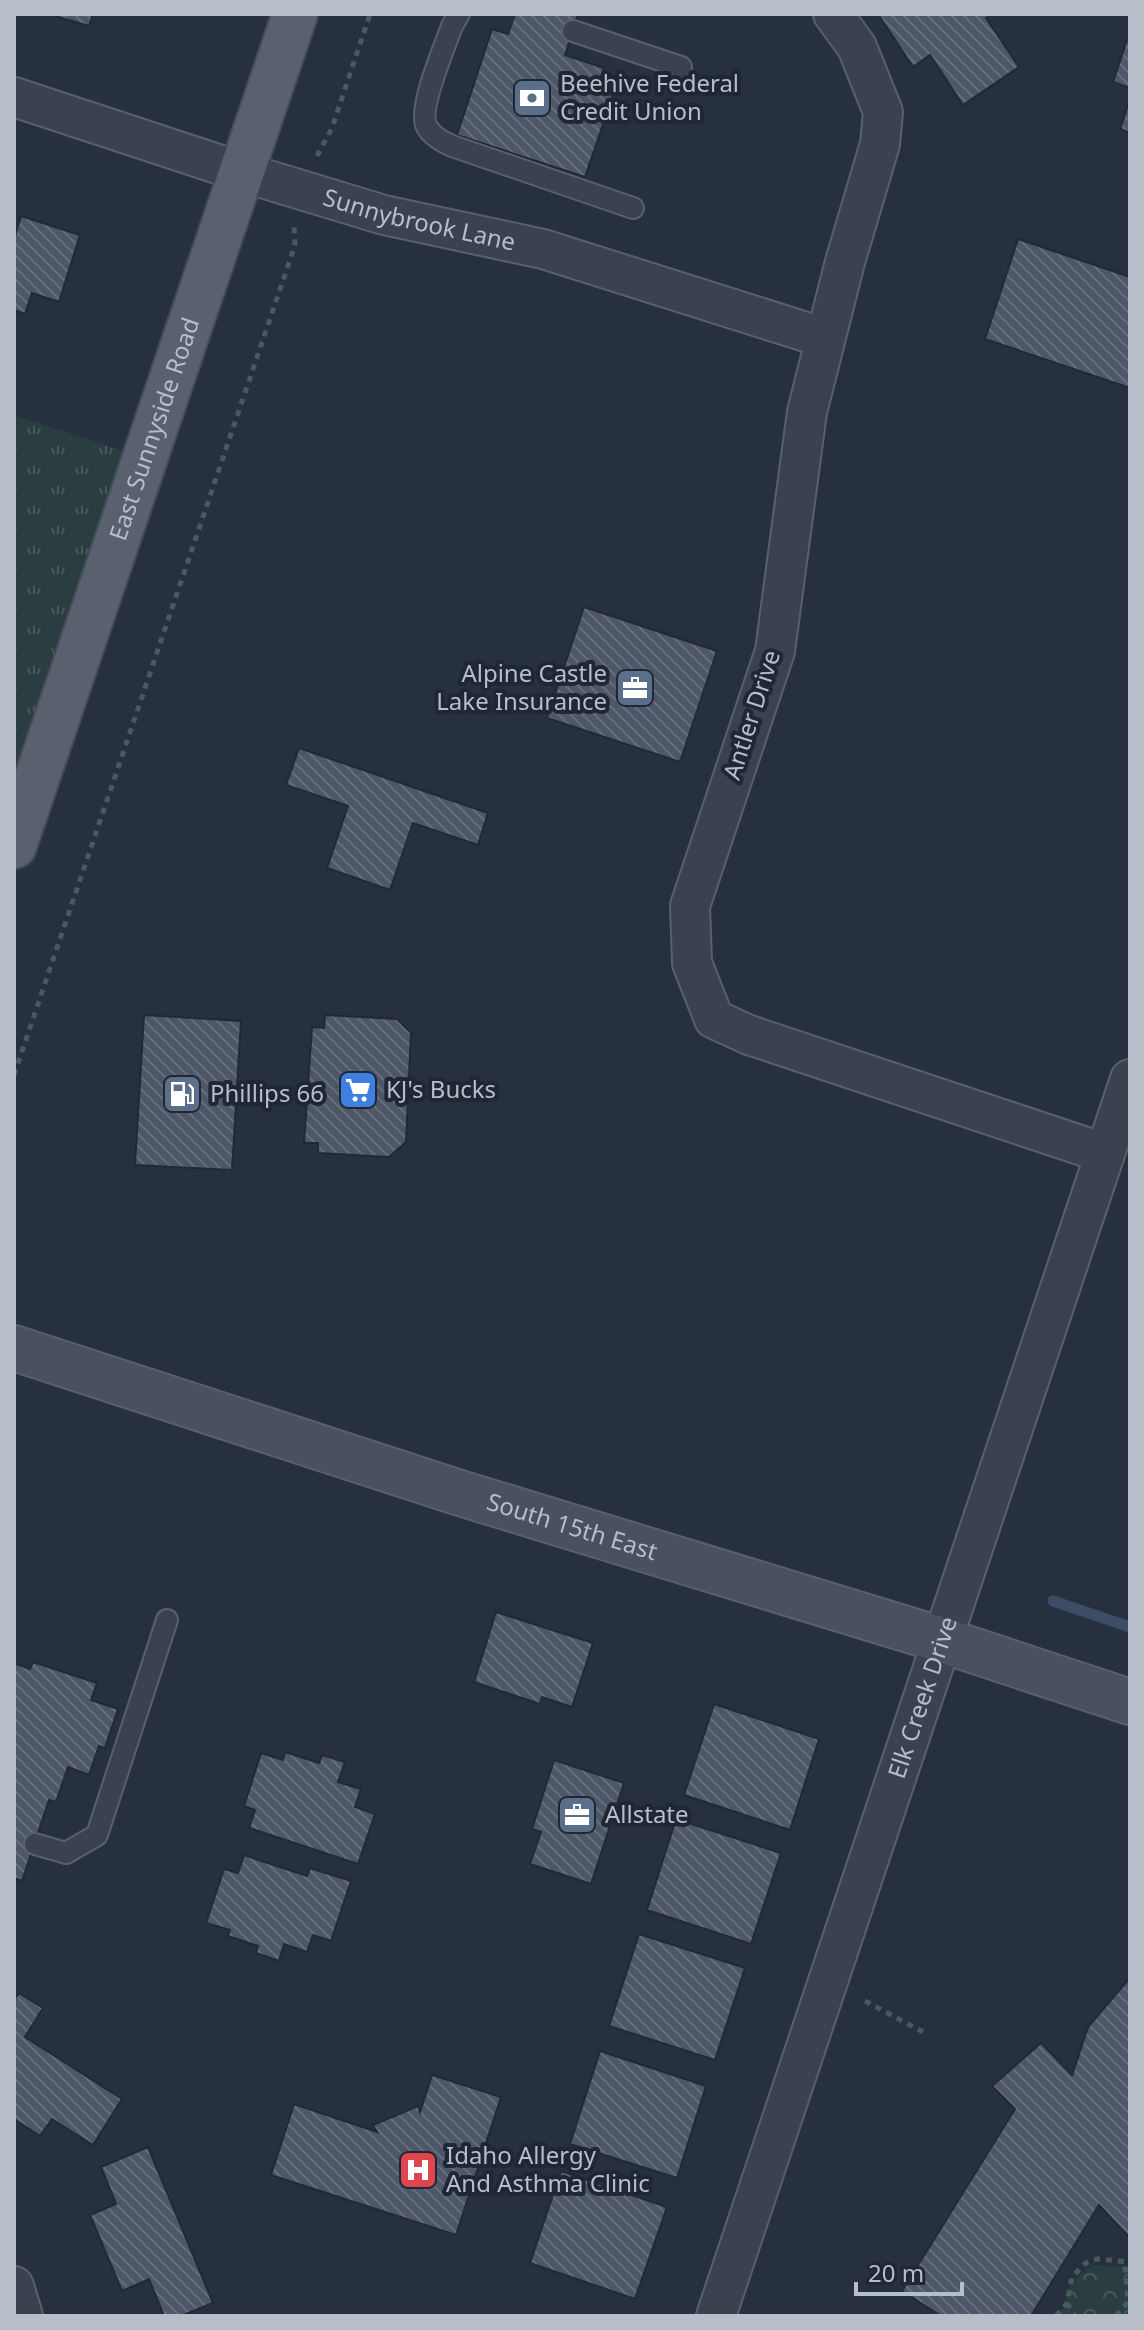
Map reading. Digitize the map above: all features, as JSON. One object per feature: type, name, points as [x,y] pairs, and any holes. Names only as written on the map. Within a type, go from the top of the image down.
[{"type":"main road","name":"East Sunnyside Road","points":[[14,846],[295,14]]},
{"type":"main road","name":"South 15th East","points":[[14,1348],[460,1493],[942,1640],[1130,1702]]},
{"type":"street","name":"Antler Drive","points":[[833,14],[857,47],[883,112],[880,144],[807,412],[775,651],[690,906],[692,963],[714,1019],[749,1035],[1104,1153]]},
{"type":"street","name":"Sunnybrook Lane","points":[[14,97],[384,215],[543,249],[825,338]]},
{"type":"street","name":"Elk Creek Drive","points":[[716,2316],[1130,1079]]},
{"type":"street","points":[[14,2286],[23,2316]]},
{"type":"lane","points":[[459,14],[452,26],[424,111],[426,126],[438,139],[452,146],[633,208]]},
{"type":"lane","points":[[573,31],[681,67]]},
{"type":"lane","points":[[35,1844],[66,1853],[97,1835],[167,1620]]},
{"type":"path","points":[[320,149],[332,128],[370,14]]},
{"type":"path","points":[[14,1075],[295,245],[294,227]]},
{"type":"path","points":[[865,2001],[923,2032]]},
{"type":"path","points":[[1056,2316],[1067,2303],[1072,2277],[1086,2263],[1097,2259],[1127,2263],[1128,2302],[1116,2316]]},
{"type":"path","points":[[1067,2303],[1075,2316]]},
{"type":"green space","points":[[14,415],[145,458],[14,846]]},
{"type":"green space","points":[[1093,2265],[1130,2267],[1130,2316],[1055,2316],[1064,2308],[1073,2283]]},
{"type":"building","points":[[48,14],[93,14],[89,26]]},
{"type":"building","points":[[515,14],[578,14],[565,55],[604,68],[596,90],[613,95],[585,177],[457,135],[492,29],[508,34]]},
{"type":"building","points":[[878,14],[992,14],[986,18],[1019,67],[963,105],[930,55],[913,67]]},
{"type":"building","points":[[1130,38],[1130,88],[1113,82]]},
{"type":"building","points":[[1130,99],[1130,133],[1120,129]]},
{"type":"building","points":[[21,216],[80,235],[59,302],[32,293],[25,314],[14,310],[14,239]]},
{"type":"building","points":[[1018,239],[1130,277],[1130,388],[985,339]]},
{"type":"building","points":[[584,607],[717,651],[680,762],[547,718]]},
{"type":"building","points":[[299,748],[488,813],[478,845],[413,823],[390,890],[327,868],[348,806],[286,785]]},
{"type":"building","points":[[144,1015],[241,1021],[232,1170],[135,1165]]},
{"type":"building","points":[[325,1015],[397,1019],[411,1033],[406,1142],[389,1157],[318,1153],[318,1143],[304,1143],[312,1027],[324,1028]]},
{"type":"building","points":[[496,1612],[593,1643],[572,1707],[542,1697],[540,1704],[474,1682]]},
{"type":"building","points":[[33,1662],[97,1683],[91,1700],[118,1709],[105,1748],[99,1746],[89,1775],[68,1767],[56,1802],[49,1800],[22,1881],[14,1878],[14,1663],[30,1669]]},
{"type":"building","points":[[714,1704],[819,1739],[790,1830],[684,1795]]},
{"type":"building","points":[[285,1752],[319,1763],[322,1755],[345,1762],[338,1782],[361,1789],[355,1807],[375,1814],[358,1864],[249,1828],[255,1810],[244,1806],[261,1753],[283,1760]]},
{"type":"building","points":[[554,1760],[624,1783],[591,1884],[530,1864],[541,1832],[532,1829]]},
{"type":"building","points":[[676,1819],[781,1853],[751,1944],[647,1910]]},
{"type":"building","points":[[244,1855],[307,1876],[310,1868],[351,1881],[331,1941],[313,1935],[307,1952],[284,1944],[279,1961],[256,1953],[258,1946],[228,1936],[230,1930],[206,1923],[224,1869],[238,1873]]},
{"type":"building","points":[[639,1934],[745,1968],[715,2060],[609,2026]]},
{"type":"building","points":[[1128,1980],[1130,2238],[1099,2205],[1031,2316],[941,2316],[902,2291],[1015,2109],[992,2086],[1041,2043],[1072,2075],[1088,2027]]},
{"type":"building","points":[[19,1993],[43,2008],[25,2037],[122,2099],[93,2145],[52,2119],[40,2136],[14,2119],[14,2000]]},
{"type":"building","points":[[600,2051],[706,2086],[677,2178],[570,2144]]},
{"type":"building","points":[[432,2075],[501,2097],[456,2235],[271,2175],[294,2104],[377,2132],[373,2125],[418,2106],[420,2112]]},
{"type":"building","points":[[148,2147],[213,2303],[181,2316],[164,2316],[149,2279],[122,2291],[90,2215],[116,2204],[101,2167]]},
{"type":"building","points":[[561,2171],[667,2207],[635,2299],[530,2263]]},
{"type":"waterway","points":[[1053,1601],[1130,1627]]},
{"type":"place","name":"Beehive Federal Credit Union","points":[[532,98]]},
{"type":"place","name":"Alpine Castle Lake Insurance","points":[[635,688]]},
{"type":"place","name":"KJ's Bucks","points":[[358,1090]]},
{"type":"place","name":"Phillips 66","points":[[182,1094]]},
{"type":"place","name":"Allstate","points":[[577,1815]]},
{"type":"place","name":"Idaho Allergy And Asthma Clinic","points":[[418,2170]]}]
